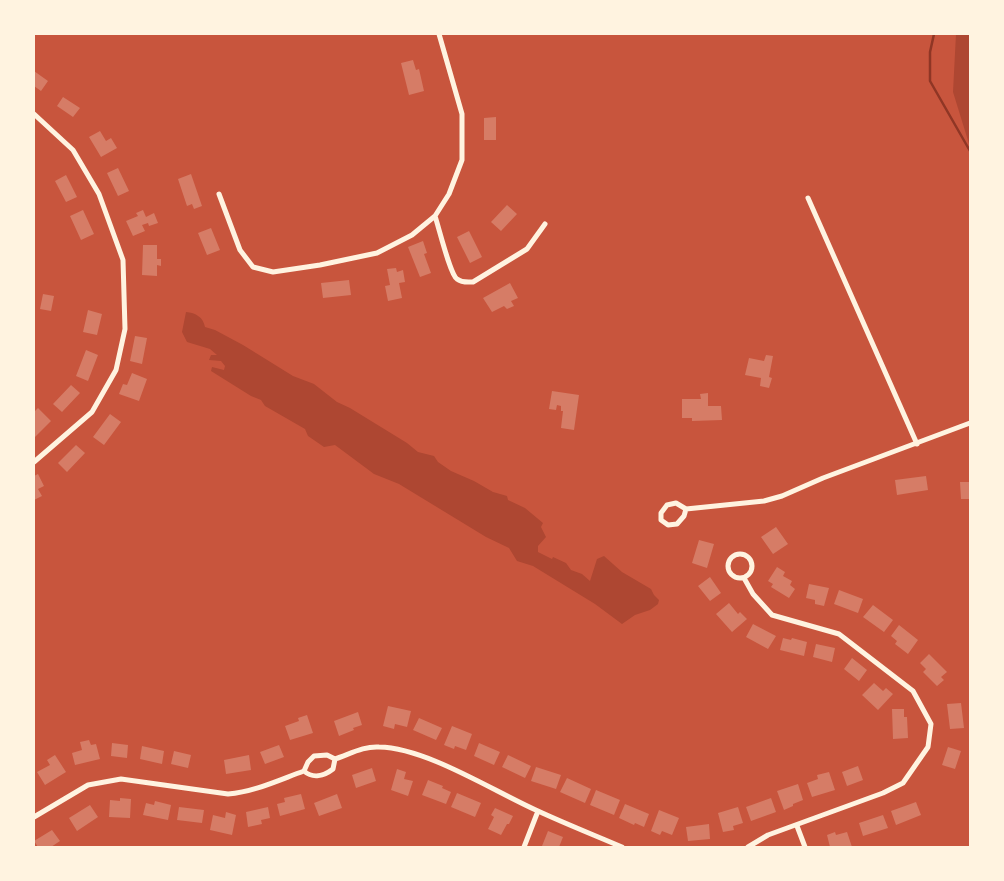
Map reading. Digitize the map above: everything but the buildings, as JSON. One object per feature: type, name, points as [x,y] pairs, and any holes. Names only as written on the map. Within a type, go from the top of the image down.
[{"type":"street","points":[[219,194],[240,250],[254,266],[277,272],[377,254],[412,234],[435,216],[449,194],[462,160],[462,114],[439,34]]},
{"type":"street","points":[[34,114],[73,150],[98,194],[123,260],[125,329],[116,370],[92,412],[34,462]]},
{"type":"street","points":[[808,198],[917,444]]},
{"type":"street","points":[[435,216],[448,264],[456,279],[464,283],[473,282],[527,249],[545,224]]},
{"type":"street","points":[[686,509],[684,516],[677,524],[668,525],[661,520],[661,512],[668,505],[676,503],[686,509],[764,501],[782,496],[824,478],[970,424]]},
{"type":"street","points":[[737,555],[749,558],[752,565],[750,573],[744,578],[736,578],[729,570],[731,559],[737,555]]},
{"type":"street","points":[[744,578],[753,594],[772,615],[839,634],[913,691],[931,724],[928,747],[903,783],[883,793],[768,836],[748,847]]},
{"type":"street","points":[[34,817],[88,785],[121,779],[228,794],[238,793],[304,771],[308,762],[314,756],[322,754],[335,759],[366,747],[396,748],[414,753],[456,771],[538,811],[622,847]]},
{"type":"street","points":[[304,771],[310,775],[323,775],[333,768],[335,759]]},
{"type":"street","points":[[524,847],[538,811]]},
{"type":"street","points":[[797,826],[805,847]]},
{"type":"shaded area","points":[[956,34],[970,34],[970,147],[953,92]]},
{"type":"shaded area","points":[[186,312],[198,316],[203,321],[205,327],[215,330],[243,345],[293,376],[314,384],[337,402],[407,443],[418,452],[434,456],[438,462],[451,471],[493,492],[507,496],[508,500],[525,508],[543,523],[541,527],[546,537],[538,546],[538,552],[566,563],[571,570],[582,574],[590,581],[597,559],[604,556],[622,572],[651,589],[659,600],[658,604],[650,610],[635,615],[622,624],[595,604],[533,566],[517,561],[509,548],[486,537],[399,484],[374,474],[335,445],[324,447],[308,436],[305,429],[265,406],[261,400],[251,396],[211,371],[212,367],[224,370],[225,366],[221,361],[209,360],[211,355],[217,355],[210,349],[187,342],[182,332]]},
{"type":"waterway","points":[[934,34],[930,52],[930,81],[970,151]]}]
